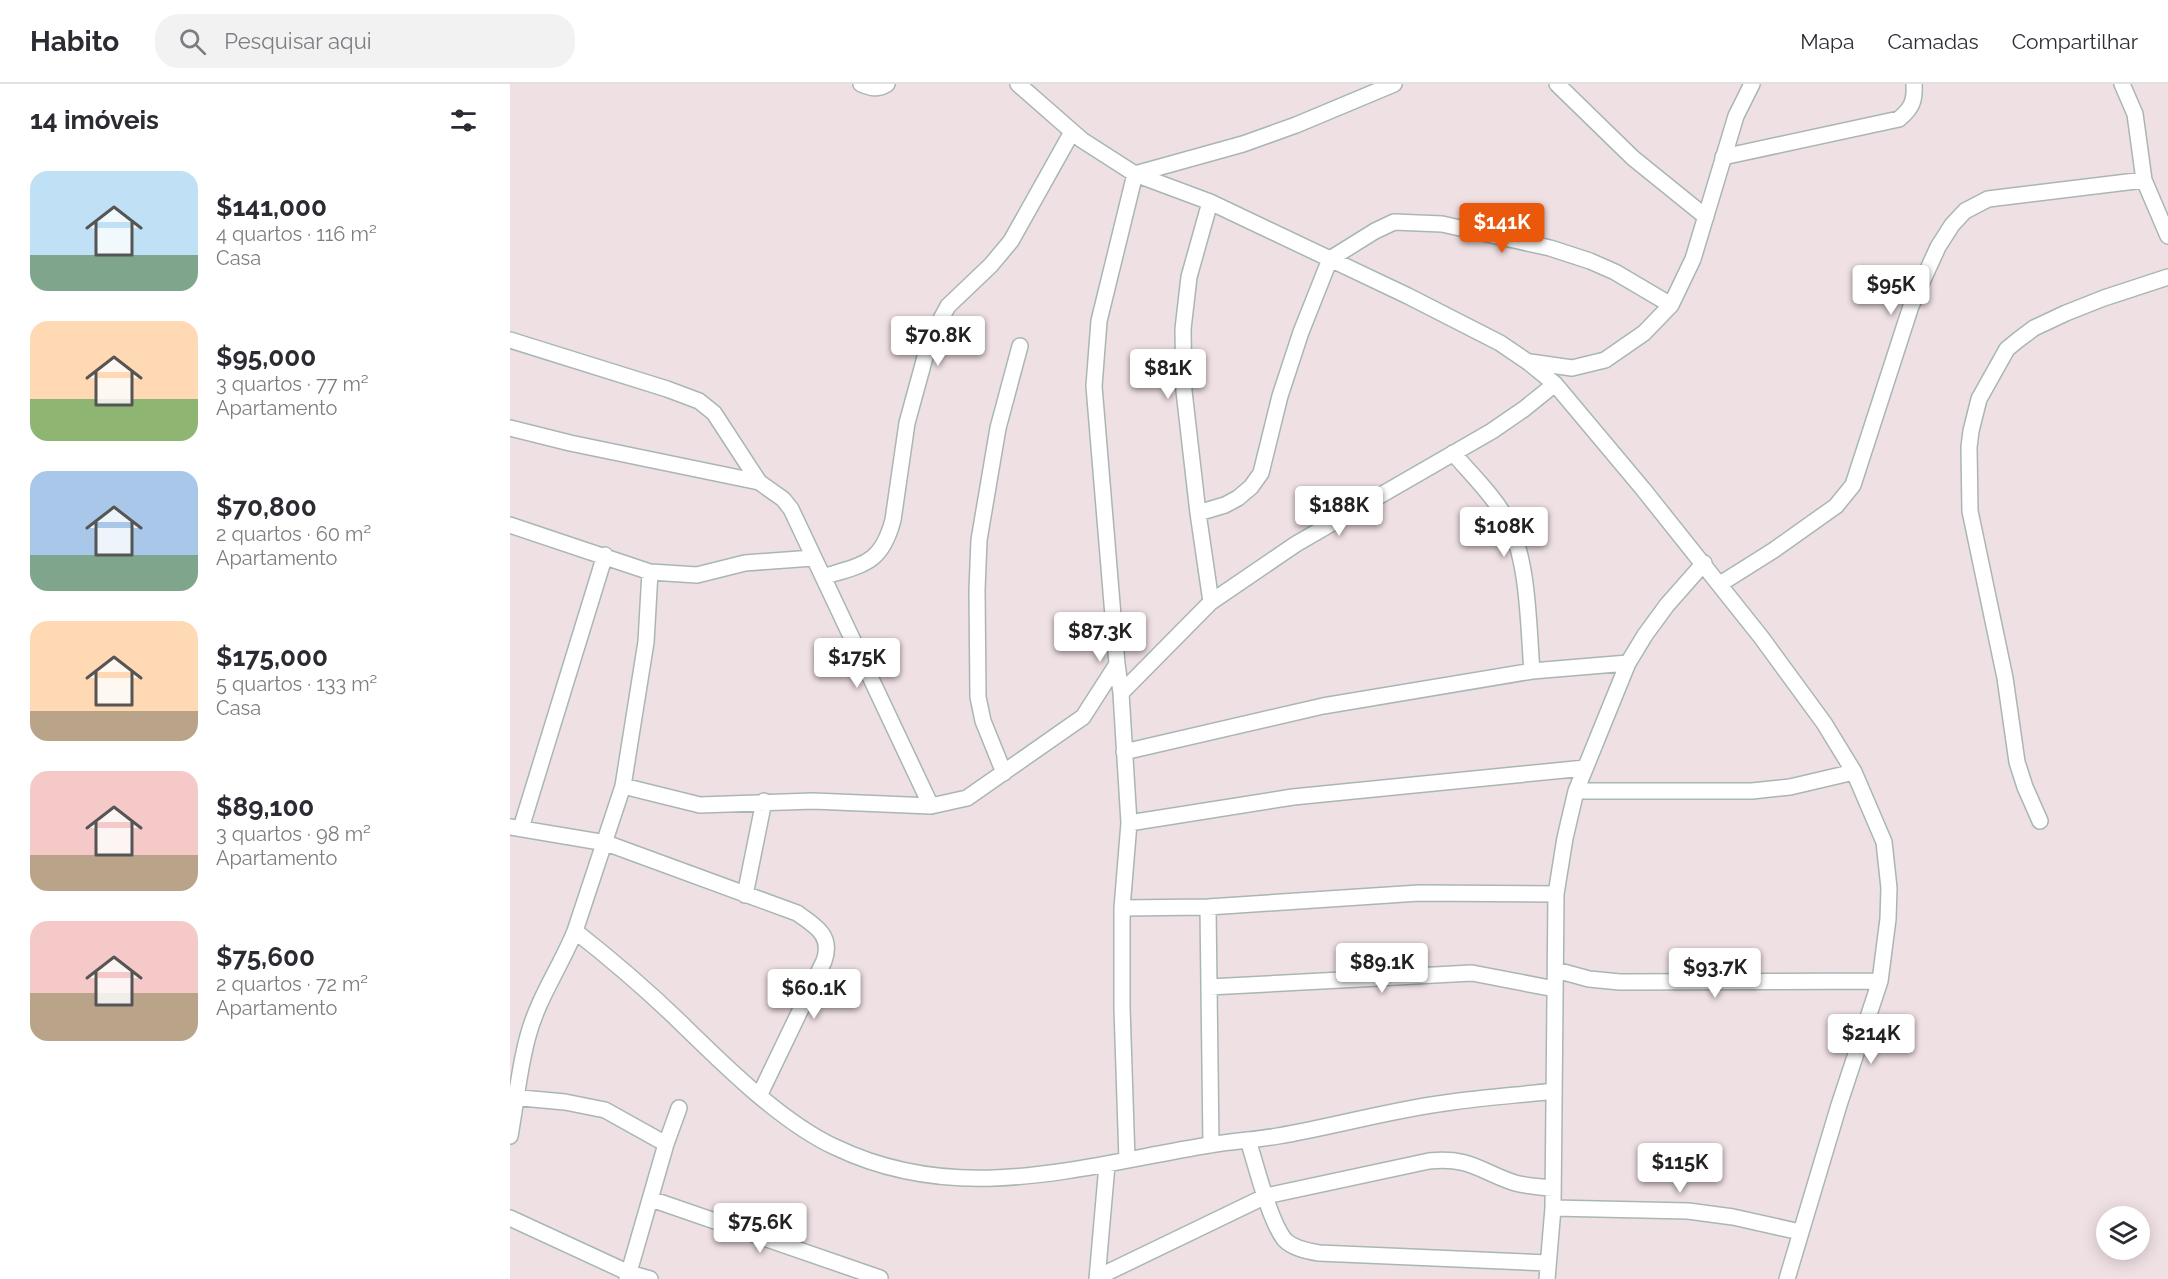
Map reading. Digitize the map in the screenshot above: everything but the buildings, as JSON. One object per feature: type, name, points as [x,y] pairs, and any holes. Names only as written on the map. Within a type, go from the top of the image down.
[{"type":"street","points":[[861,84],[870,88],[878,88],[887,84]]},
{"type":"street","points":[[1018,84],[1082,140],[1135,174],[1210,202],[1500,343],[1556,384],[1704,563],[1801,690],[1854,772],[1884,842],[1888,919],[1880,981],[1787,1279]]},
{"type":"street","points":[[1135,174],[1243,144],[1296,125],[1394,84]]},
{"type":"street","points":[[1557,84],[1625,151],[1706,217]]},
{"type":"street","points":[[1528,362],[1572,368],[1605,360],[1644,333],[1671,305],[1693,259],[1736,116],[1752,84]]},
{"type":"street","points":[[1723,156],[1899,119],[1910,110],[1915,100],[1914,84]]},
{"type":"street","points":[[2121,84],[2135,114],[2144,180],[2168,236]]},
{"type":"street","points":[[823,577],[863,565],[876,557],[881,550],[889,535],[893,520],[907,423],[934,331],[948,306],[992,265],[1011,241],[1072,132]]},
{"type":"street","points":[[1127,1160],[1122,1008],[1122,908],[1129,823],[1121,693],[1094,386],[1099,321],[1135,174]]},
{"type":"street","points":[[1720,584],[1774,550],[1836,506],[1853,485],[1911,306],[1938,247],[1952,225],[1965,211],[1988,199],[2144,180]]},
{"type":"street","points":[[1210,202],[1189,277],[1183,329],[1184,391],[1211,602]]},
{"type":"street","points":[[1198,513],[1225,505],[1238,498],[1251,487],[1261,473],[1280,396],[1330,259],[1394,222],[1442,224],[1550,248],[1615,272],[1671,305]]},
{"type":"street","points":[[2040,821],[2025,787],[2018,762],[2006,678],[1970,511],[1968,493],[1971,431],[1984,388],[2007,350],[2018,340],[2034,328],[2066,313],[2168,277]]},
{"type":"street","points":[[510,340],[667,389],[699,401],[714,413],[759,482],[783,499],[791,509],[931,806]]},
{"type":"street","points":[[1004,773],[983,721],[978,697],[977,590],[979,540],[998,428],[1020,346]]},
{"type":"street","points":[[1121,693],[1211,602],[1296,544],[1492,431],[1556,384]]},
{"type":"street","points":[[510,428],[570,443],[759,482]]},
{"type":"street","points":[[1453,453],[1492,498],[1514,533],[1521,557],[1532,671]]},
{"type":"street","points":[[510,525],[650,572],[697,575],[745,563],[813,558]]},
{"type":"street","points":[[605,555],[516,828],[606,843],[797,913],[821,931],[827,951],[760,1095]]},
{"type":"street","points":[[1547,1279],[1553,1208],[1556,894],[1562,851],[1576,791],[1584,768],[1628,663],[1667,605],[1704,563]]},
{"type":"street","points":[[510,1136],[514,1098],[528,1036],[543,996],[575,931],[623,786],[646,642],[650,572]]},
{"type":"street","points":[[1124,752],[1323,706],[1532,671],[1628,663]]},
{"type":"street","points":[[623,786],[700,805],[764,801],[835,801],[931,806],[967,798],[1083,717],[1117,664]]},
{"type":"street","points":[[1129,823],[1293,797],[1584,768]]},
{"type":"street","points":[[1576,791],[1752,791],[1790,787],[1854,772]]},
{"type":"street","points":[[745,895],[764,801]]},
{"type":"street","points":[[1122,908],[1208,907],[1419,893],[1556,894]]},
{"type":"street","points":[[1208,907],[1211,1145]]},
{"type":"street","points":[[575,931],[624,970],[716,1058],[802,1128],[834,1147],[894,1169],[930,1176],[982,1179],[1053,1174],[1211,1145],[1279,1136],[1451,1102],[1554,1091]]},
{"type":"street","points":[[1556,970],[1589,979],[1620,982],[1880,981]]},
{"type":"street","points":[[1209,987],[1472,973],[1555,989]]},
{"type":"street","points":[[514,1098],[565,1102],[605,1110],[666,1144]]},
{"type":"street","points":[[628,1276],[666,1144],[680,1108]]},
{"type":"street","points":[[1248,1140],[1274,1221],[1285,1239],[1293,1246],[1319,1253],[1548,1263]]},
{"type":"street","points":[[1097,1278],[1266,1196],[1429,1161],[1449,1159],[1465,1161],[1515,1183],[1553,1188]]},
{"type":"street","points":[[1097,1278],[1107,1165]]},
{"type":"street","points":[[651,1199],[880,1278]]},
{"type":"street","points":[[1553,1208],[1689,1211],[1733,1217],[1800,1232]]},
{"type":"street","points":[[510,1218],[628,1276],[650,1279]]}]
